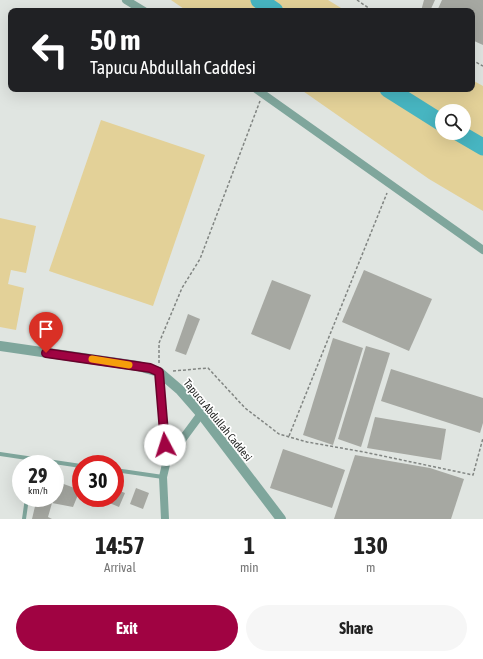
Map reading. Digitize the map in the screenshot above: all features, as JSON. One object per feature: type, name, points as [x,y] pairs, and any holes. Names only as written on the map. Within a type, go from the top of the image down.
[{"type":"street","points":[[126,0],[139,8]]},
{"type":"street","points":[[261,92],[483,250]]},
{"type":"street","name":"Tapucu Abdullah Caddesi","points":[[0,346],[138,366],[150,368],[159,372],[180,390],[201,414],[282,519]]},
{"type":"street","points":[[159,372],[167,460],[163,477],[165,519]]},
{"type":"street","points":[[167,460],[201,414]]},
{"type":"lane","points":[[0,454],[12,457]]},
{"type":"lane","points":[[124,471],[163,477]]},
{"type":"lane","points":[[24,519],[26,507]]},
{"type":"path","points":[[357,0],[368,8]]},
{"type":"path","points":[[260,92],[200,259],[182,288],[159,343],[159,372],[208,368],[245,408],[279,434],[307,442],[379,455],[473,475],[483,438]]},
{"type":"path","points":[[289,437],[390,185]]},
{"type":"shaded area","points":[[171,0],[328,0],[341,8],[183,8]]},
{"type":"shaded area","points":[[475,82],[483,86],[483,211],[429,179],[304,92],[475,92]]},
{"type":"shaded area","points":[[101,120],[205,155],[153,306],[49,271]]},
{"type":"shaded area","points":[[0,218],[36,226],[26,273],[11,270],[8,284],[24,288],[16,330],[0,327]]},
{"type":"building","points":[[424,0],[435,0],[431,8],[422,8]]},
{"type":"building","points":[[442,0],[483,0],[483,45],[475,41],[475,8],[438,8]]},
{"type":"building","points":[[364,270],[432,299],[409,351],[342,322]]},
{"type":"building","points":[[272,280],[311,295],[290,350],[251,334]]},
{"type":"building","points":[[188,314],[200,319],[186,355],[175,351]]},
{"type":"building","points":[[333,338],[363,348],[333,445],[303,435]]},
{"type":"building","points":[[366,346],[390,353],[361,447],[338,439]]},
{"type":"building","points":[[391,369],[483,398],[483,423],[480,433],[381,401]]},
{"type":"building","points":[[375,417],[446,429],[441,460],[367,448]]},
{"type":"building","points":[[283,449],[345,470],[332,508],[270,488]]},
{"type":"building","points":[[355,455],[430,468],[464,479],[451,519],[334,519]]},
{"type":"building","points":[[64,484],[72,487],[72,507],[64,505]]},
{"type":"building","points":[[136,488],[149,493],[143,509],[130,504]]},
{"type":"building","points":[[35,507],[51,507],[48,517],[52,519],[32,519]]},
{"type":"waterway","points":[[259,0],[271,8]]},
{"type":"waterway","points":[[393,92],[435,119]]},
{"type":"waterway","points":[[471,140],[483,147]]},
{"type":"slow traffic","points":[[92,359],[129,365]]},
{"type":"route","points":[[46,353],[150,368],[159,372],[165,445]]}]
